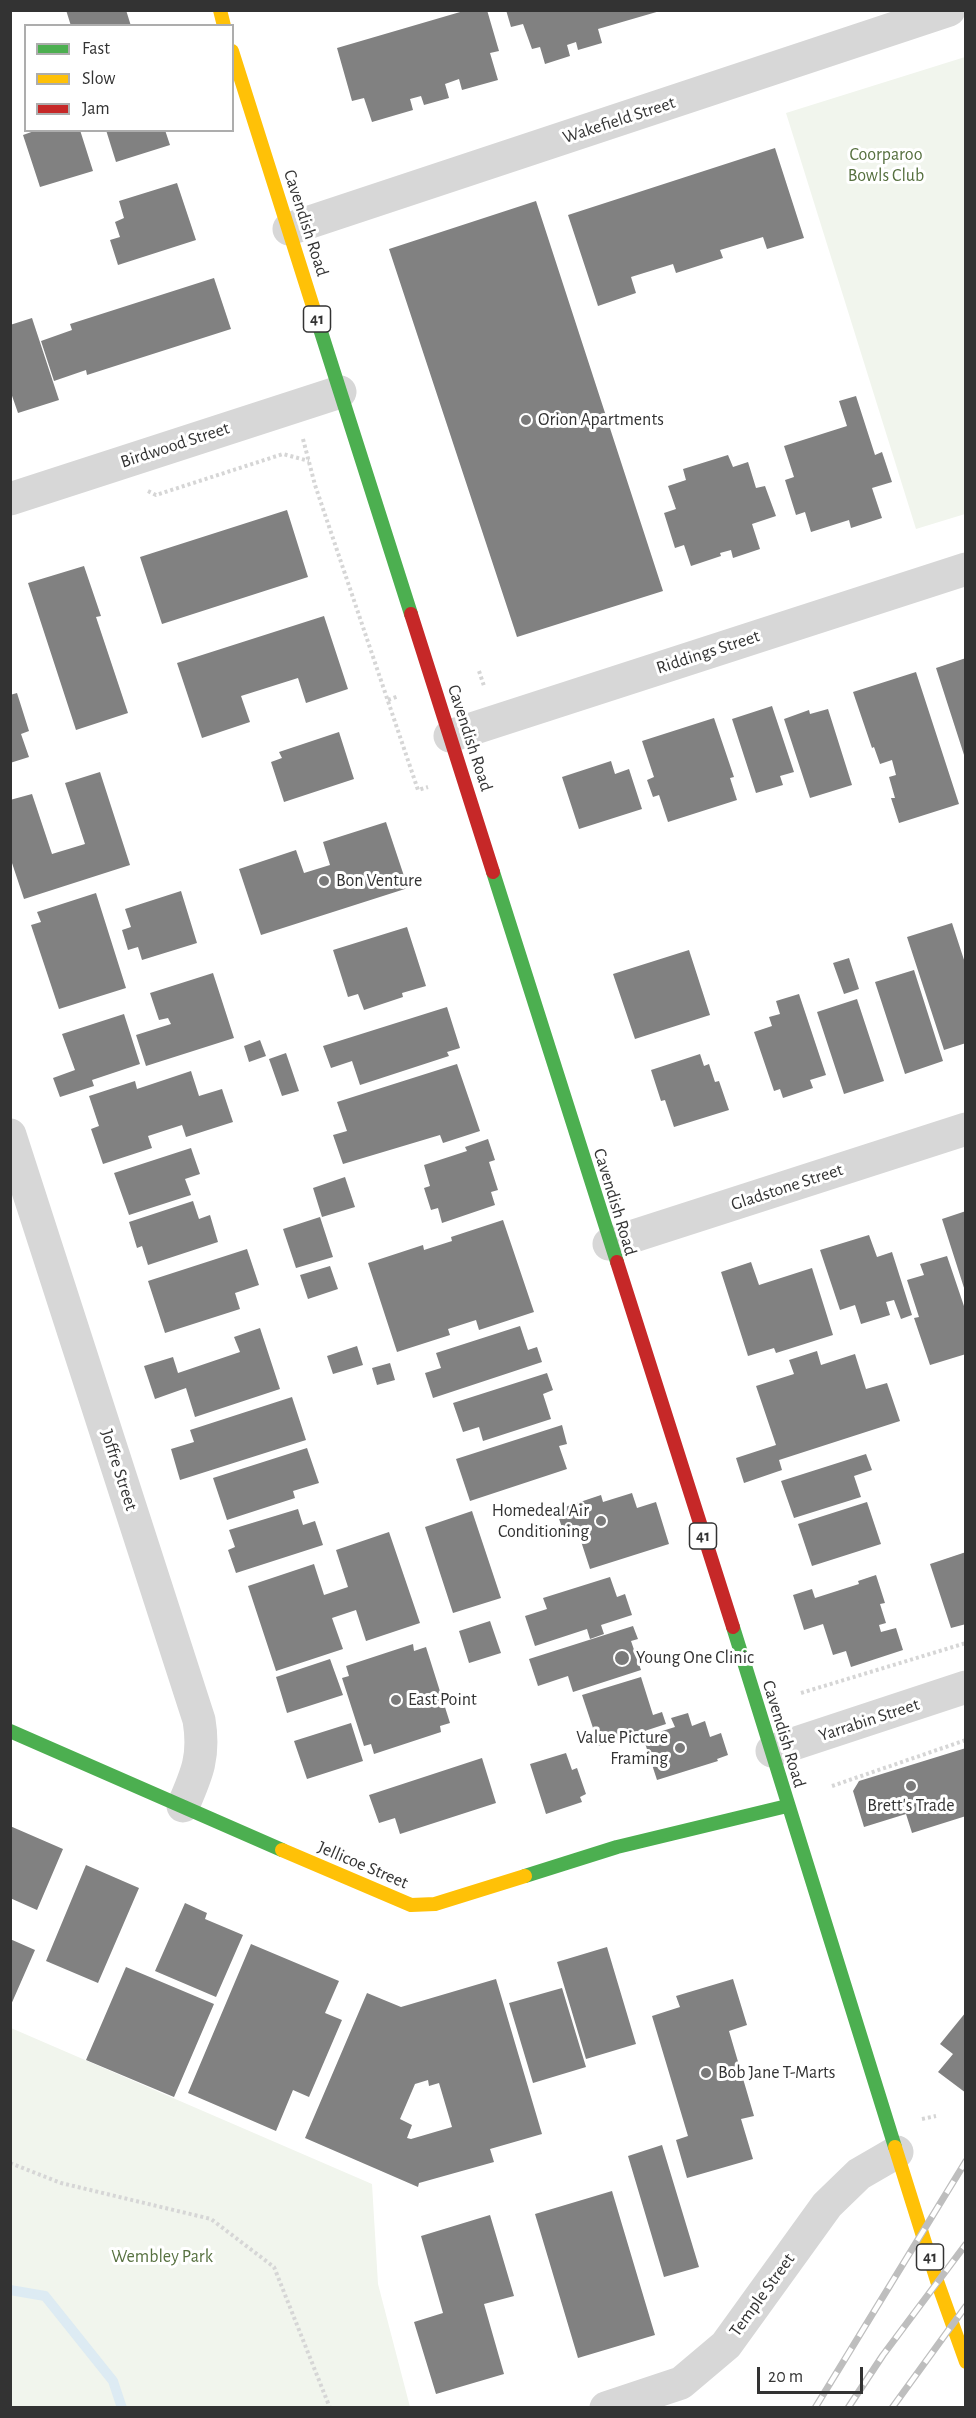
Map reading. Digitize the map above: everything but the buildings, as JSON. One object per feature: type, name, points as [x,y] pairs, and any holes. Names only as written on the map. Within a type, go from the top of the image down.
[{"type":"main road","name":"Cavendish Road","points":[[234,57],[609,1244],[772,1751],[787,1806],[937,2281],[966,2362]]},
{"type":"main road","name":"Jellicoe Street","points":[[10,1731],[401,1902],[422,1905],[442,1902],[617,1847],[787,1806]]},
{"type":"street","name":"Wakefield Street","points":[[289,229],[949,10]]},
{"type":"street","name":"Birdwood Street","points":[[10,499],[340,392]]},
{"type":"street","name":"Riddings Street","points":[[450,736],[966,569]]},
{"type":"street","name":"Gladstone Street","points":[[609,1244],[966,1129]]},
{"type":"street","name":"Joffre Street","points":[[10,1134],[199,1720],[203,1742],[200,1765],[183,1806]]},
{"type":"street","name":"Yarrabin Street","points":[[772,1751],[966,1687]]},
{"type":"street","name":"Temple Street","points":[[606,2408],[681,2383],[726,2345],[827,2205],[859,2174],[897,2152]]},
{"type":"path","points":[[303,439],[315,485],[418,790],[428,787]]},
{"type":"path","points":[[145,490],[156,495],[283,454],[310,461]]},
{"type":"path","points":[[479,671],[484,686]]},
{"type":"path","points":[[388,700],[399,696]]},
{"type":"path","points":[[801,1693],[966,1643]]},
{"type":"path","points":[[832,1786],[966,1740]]},
{"type":"path","points":[[920,2120],[936,2116]]},
{"type":"path","points":[[10,2163],[61,2183],[211,2218],[274,2267],[330,2408]]},
{"type":"green space","name":"Coorparoo Bowls Club","points":[[965,57],[965,514],[916,529],[786,113]]},
{"type":"green space","name":"Wembley Park","points":[[11,2028],[372,2184],[378,2284],[410,2407],[11,2407]]},
{"type":"waterway","points":[[10,2290],[45,2296],[113,2381],[122,2408]]},
{"type":"railway","points":[[815,2408],[966,2161]]},
{"type":"railway","points":[[848,2408],[883,2355],[966,2244]]},
{"type":"railway","points":[[892,2408],[966,2306]]},
{"type":"traffic: fast","points":[[315,313],[411,614]]},
{"type":"traffic: fast","points":[[493,872],[617,1262]]},
{"type":"traffic: fast","points":[[733,1627],[895,2147]]},
{"type":"traffic: fast","points":[[10,1731],[282,1850]]},
{"type":"traffic: fast","points":[[525,1876],[617,1847],[787,1806]]},
{"type":"traffic: slow","points":[[220,10],[224,24]]},
{"type":"traffic: slow","points":[[234,57],[315,313]]},
{"type":"traffic: slow","points":[[282,1850],[411,1905],[435,1904],[525,1876]]},
{"type":"traffic: slow","points":[[895,2147],[937,2281],[966,2362]]},
{"type":"traffic: jam","points":[[411,614],[493,872]]},
{"type":"traffic: jam","points":[[617,1262],[733,1627]]},
{"type":"place","name":"Orion Apartments","points":[[526,420]]},
{"type":"place","name":"Bon Venture","points":[[324,881]]},
{"type":"place","name":"Homedeal Air Conditioning","points":[[601,1521]]},
{"type":"place","name":"Young One Clinic","points":[[622,1658]]},
{"type":"place","name":"East Point","points":[[396,1700]]},
{"type":"place","name":"Value Picture Framing","points":[[680,1748]]},
{"type":"place","name":"Brett's Trade","points":[[911,1786]]},
{"type":"place","name":"Bob Jane T-Marts","points":[[706,2073]]}]
